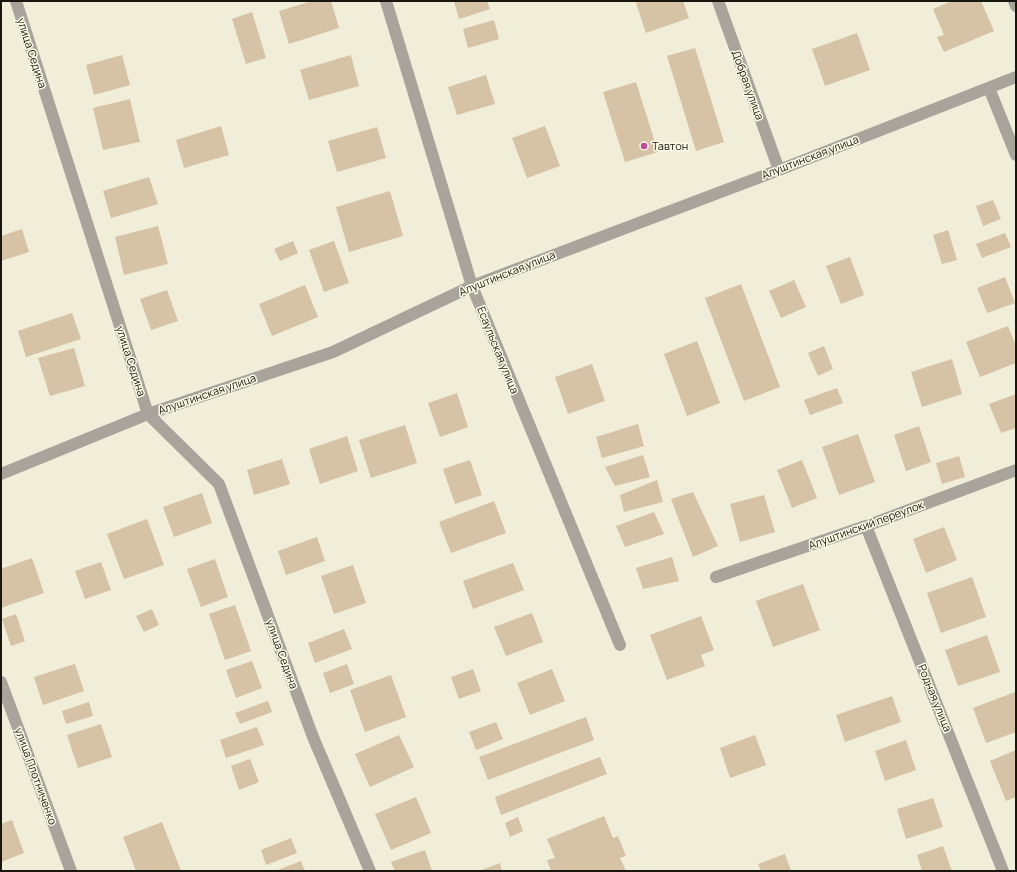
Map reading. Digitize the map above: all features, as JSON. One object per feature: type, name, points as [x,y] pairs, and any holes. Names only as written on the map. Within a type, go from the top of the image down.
[{"type":"street","name":"улица Седина","points":[[16,1],[148,414],[220,484],[313,737],[370,871]]},
{"type":"street","name":"Есаульская улица","points":[[386,1],[472,286],[620,645]]},
{"type":"street","name":"Добрая улица","points":[[718,1],[779,170]]},
{"type":"street","points":[[1014,1],[1016,6]]},
{"type":"street","name":"Алуштинская улица","points":[[1,474],[148,414],[333,352],[472,286],[779,170],[1016,77]]},
{"type":"street","points":[[989,88],[1016,155]]},
{"type":"street","name":"Алуштинский переулок","points":[[716,577],[866,526],[1016,470]]},
{"type":"street","name":"Родная улица","points":[[866,526],[1003,871]]},
{"type":"street","name":"улица Плотниченко","points":[[1,682],[71,871]]},
{"type":"building","points":[[312,1],[331,1],[339,28],[289,44],[279,11]]},
{"type":"building","points":[[454,1],[487,1],[490,9],[459,19]]},
{"type":"building","points":[[642,1],[683,1],[689,18],[646,33],[636,3]]},
{"type":"building","points":[[952,1],[981,1],[994,31],[944,52],[937,37],[944,35],[933,9]]},
{"type":"building","points":[[252,12],[266,58],[246,64],[232,19]]},
{"type":"building","points":[[494,20],[499,39],[468,48],[463,29]]},
{"type":"building","points":[[857,33],[870,70],[825,86],[812,49]]},
{"type":"building","points":[[695,48],[724,142],[696,151],[667,56]]},
{"type":"building","points":[[122,55],[130,85],[94,95],[86,65]]},
{"type":"building","points":[[351,55],[359,86],[309,100],[300,70]]},
{"type":"building","points":[[486,75],[495,104],[457,115],[448,87]]},
{"type":"building","points":[[636,82],[658,152],[625,162],[603,92]]},
{"type":"building","points":[[130,99],[140,142],[103,150],[93,108]]},
{"type":"building","points":[[221,126],[229,155],[184,168],[176,140]]},
{"type":"building","points":[[545,126],[560,166],[527,178],[512,138]]},
{"type":"building","points":[[377,127],[386,158],[337,172],[328,141]]},
{"type":"building","points":[[149,177],[158,204],[111,218],[103,191]]},
{"type":"building","points":[[390,191],[403,236],[349,252],[336,207]]},
{"type":"building","points":[[993,200],[1001,219],[983,226],[976,206]]},
{"type":"building","points":[[158,226],[168,264],[124,275],[115,237]]},
{"type":"building","points":[[22,229],[29,252],[1,261],[1,236]]},
{"type":"building","points":[[948,230],[957,260],[942,264],[933,235]]},
{"type":"building","points":[[1005,233],[1011,247],[982,258],[976,244]]},
{"type":"building","points":[[293,241],[298,253],[280,261],[274,249]]},
{"type":"building","points":[[334,241],[349,283],[324,292],[309,250]]},
{"type":"building","points":[[850,257],[864,295],[841,304],[826,266]]},
{"type":"building","points":[[1005,277],[1015,303],[987,313],[977,288]]},
{"type":"building","points":[[794,280],[806,307],[781,318],[769,291]]},
{"type":"building","points":[[741,284],[780,387],[744,401],[705,298]]},
{"type":"building","points":[[305,285],[318,317],[272,336],[259,304]]},
{"type":"building","points":[[167,290],[178,321],[151,330],[140,299]]},
{"type":"building","points":[[72,313],[81,339],[26,357],[18,331]]},
{"type":"building","points":[[1008,326],[1016,346],[1016,363],[980,377],[966,342]]},
{"type":"building","points":[[697,341],[720,403],[687,416],[664,354]]},
{"type":"building","points":[[824,346],[833,369],[818,376],[808,353]]},
{"type":"building","points":[[74,348],[85,386],[50,396],[38,358]]},
{"type":"building","points":[[952,359],[962,394],[922,407],[911,372]]},
{"type":"building","points":[[592,364],[605,401],[568,414],[555,377]]},
{"type":"building","points":[[837,388],[843,403],[810,415],[804,400]]},
{"type":"building","points":[[457,393],[468,427],[440,437],[428,403]]},
{"type":"building","points":[[1016,394],[1016,428],[1001,433],[989,404]]},
{"type":"building","points":[[638,424],[644,446],[602,458],[596,437]]},
{"type":"building","points":[[405,425],[417,463],[371,478],[359,440]]},
{"type":"building","points":[[919,426],[931,462],[906,471],[894,435]]},
{"type":"building","points":[[858,434],[875,482],[839,495],[822,447]]},
{"type":"building","points":[[347,436],[358,471],[320,484],[309,449]]},
{"type":"building","points":[[643,455],[650,477],[615,486],[605,467]]},
{"type":"building","points":[[959,456],[965,477],[942,484],[936,463]]},
{"type":"building","points":[[282,459],[290,484],[254,495],[247,470]]},
{"type":"building","points":[[470,460],[482,495],[455,504],[443,469]]},
{"type":"building","points":[[802,460],[817,498],[792,508],[777,470]]},
{"type":"building","points":[[657,480],[663,502],[624,512],[620,495]]},
{"type":"building","points":[[693,492],[718,546],[693,557],[671,499]]},
{"type":"building","points":[[202,493],[212,523],[174,537],[163,507]]},
{"type":"building","points":[[764,495],[775,532],[740,542],[730,504]]},
{"type":"building","points":[[494,501],[506,533],[451,553],[439,522]]},
{"type":"building","points":[[654,512],[664,534],[625,547],[616,526]]},
{"type":"building","points":[[147,519],[164,565],[124,579],[107,534]]},
{"type":"building","points":[[944,527],[957,560],[926,573],[913,539]]},
{"type":"building","points":[[317,537],[325,561],[286,575],[278,551]]},
{"type":"building","points":[[672,557],[679,581],[643,589],[636,568]]},
{"type":"building","points":[[32,558],[44,593],[1,608],[1,569]]},
{"type":"building","points":[[215,559],[228,597],[201,607],[187,569]]},
{"type":"building","points":[[101,562],[111,590],[85,599],[75,571]]},
{"type":"building","points":[[513,563],[524,590],[473,609],[463,581]]},
{"type":"building","points":[[353,565],[366,603],[334,614],[321,576]]},
{"type":"building","points":[[972,577],[986,617],[941,633],[927,593]]},
{"type":"building","points":[[803,584],[820,630],[773,647],[756,601]]},
{"type":"building","points":[[235,605],[251,651],[225,660],[209,614]]},
{"type":"building","points":[[152,609],[159,625],[144,632],[136,616]]},
{"type":"building","points":[[532,613],[543,642],[506,656],[494,627]]},
{"type":"building","points":[[16,614],[25,641],[11,646],[2,619]]},
{"type":"building","points":[[701,616],[714,650],[701,655],[705,666],[667,680],[650,635]]},
{"type":"building","points":[[344,629],[352,649],[315,663],[308,643]]},
{"type":"building","points":[[987,635],[1000,672],[958,686],[945,650]]},
{"type":"building","points":[[252,661],[262,688],[236,698],[226,670]]},
{"type":"building","points":[[75,664],[84,691],[43,705],[34,677]]},
{"type":"building","points":[[347,664],[354,684],[330,693],[323,673]]},
{"type":"building","points":[[473,669],[481,691],[459,699],[451,677]]},
{"type":"building","points":[[552,669],[565,701],[530,715],[517,683]]},
{"type":"building","points":[[391,675],[406,717],[365,732],[350,690]]},
{"type":"building","points":[[1015,692],[1016,732],[986,743],[973,708]]},
{"type":"building","points":[[892,696],[901,722],[845,742],[836,715]]},
{"type":"building","points":[[268,701],[272,712],[240,724],[235,713]]},
{"type":"building","points":[[89,702],[93,716],[66,724],[62,711]]},
{"type":"building","points":[[586,717],[594,740],[488,780],[479,757]]},
{"type":"building","points":[[496,722],[503,739],[476,750],[469,732]]},
{"type":"building","points":[[101,724],[112,757],[78,768],[67,735]]},
{"type":"building","points":[[257,727],[264,745],[226,758],[220,740]]},
{"type":"building","points":[[399,735],[414,767],[370,787],[355,754]]},
{"type":"building","points":[[755,735],[766,765],[730,778],[720,748]]},
{"type":"building","points":[[906,740],[916,770],[885,781],[875,751]]},
{"type":"building","points":[[1016,750],[1016,797],[1006,801],[990,761]]},
{"type":"building","points":[[600,757],[607,774],[501,815],[495,797]]},
{"type":"building","points":[[250,759],[259,782],[239,790],[231,766]]},
{"type":"building","points":[[416,797],[431,833],[391,850],[375,814]]},
{"type":"building","points":[[933,798],[943,827],[906,839],[897,809]]},
{"type":"building","points":[[604,816],[613,838],[618,836],[626,856],[620,858],[626,871],[551,871],[547,860],[555,858],[547,839]]},
{"type":"building","points":[[518,817],[523,831],[510,837],[505,823]]},
{"type":"building","points":[[12,820],[24,853],[1,862],[1,824]]},
{"type":"building","points":[[162,822],[181,871],[136,871],[123,837]]},
{"type":"building","points":[[291,838],[297,853],[266,865],[261,850]]},
{"type":"building","points":[[943,846],[952,871],[922,871],[917,855]]},
{"type":"building","points":[[425,850],[432,871],[395,871],[391,862]]},
{"type":"building","points":[[785,854],[791,871],[761,871],[758,864]]},
{"type":"building","points":[[301,861],[305,871],[275,871]]},
{"type":"building","points":[[500,863],[502,871],[479,871]]},
{"type":"place","name":"Тавтон","points":[[644,146]]}]
